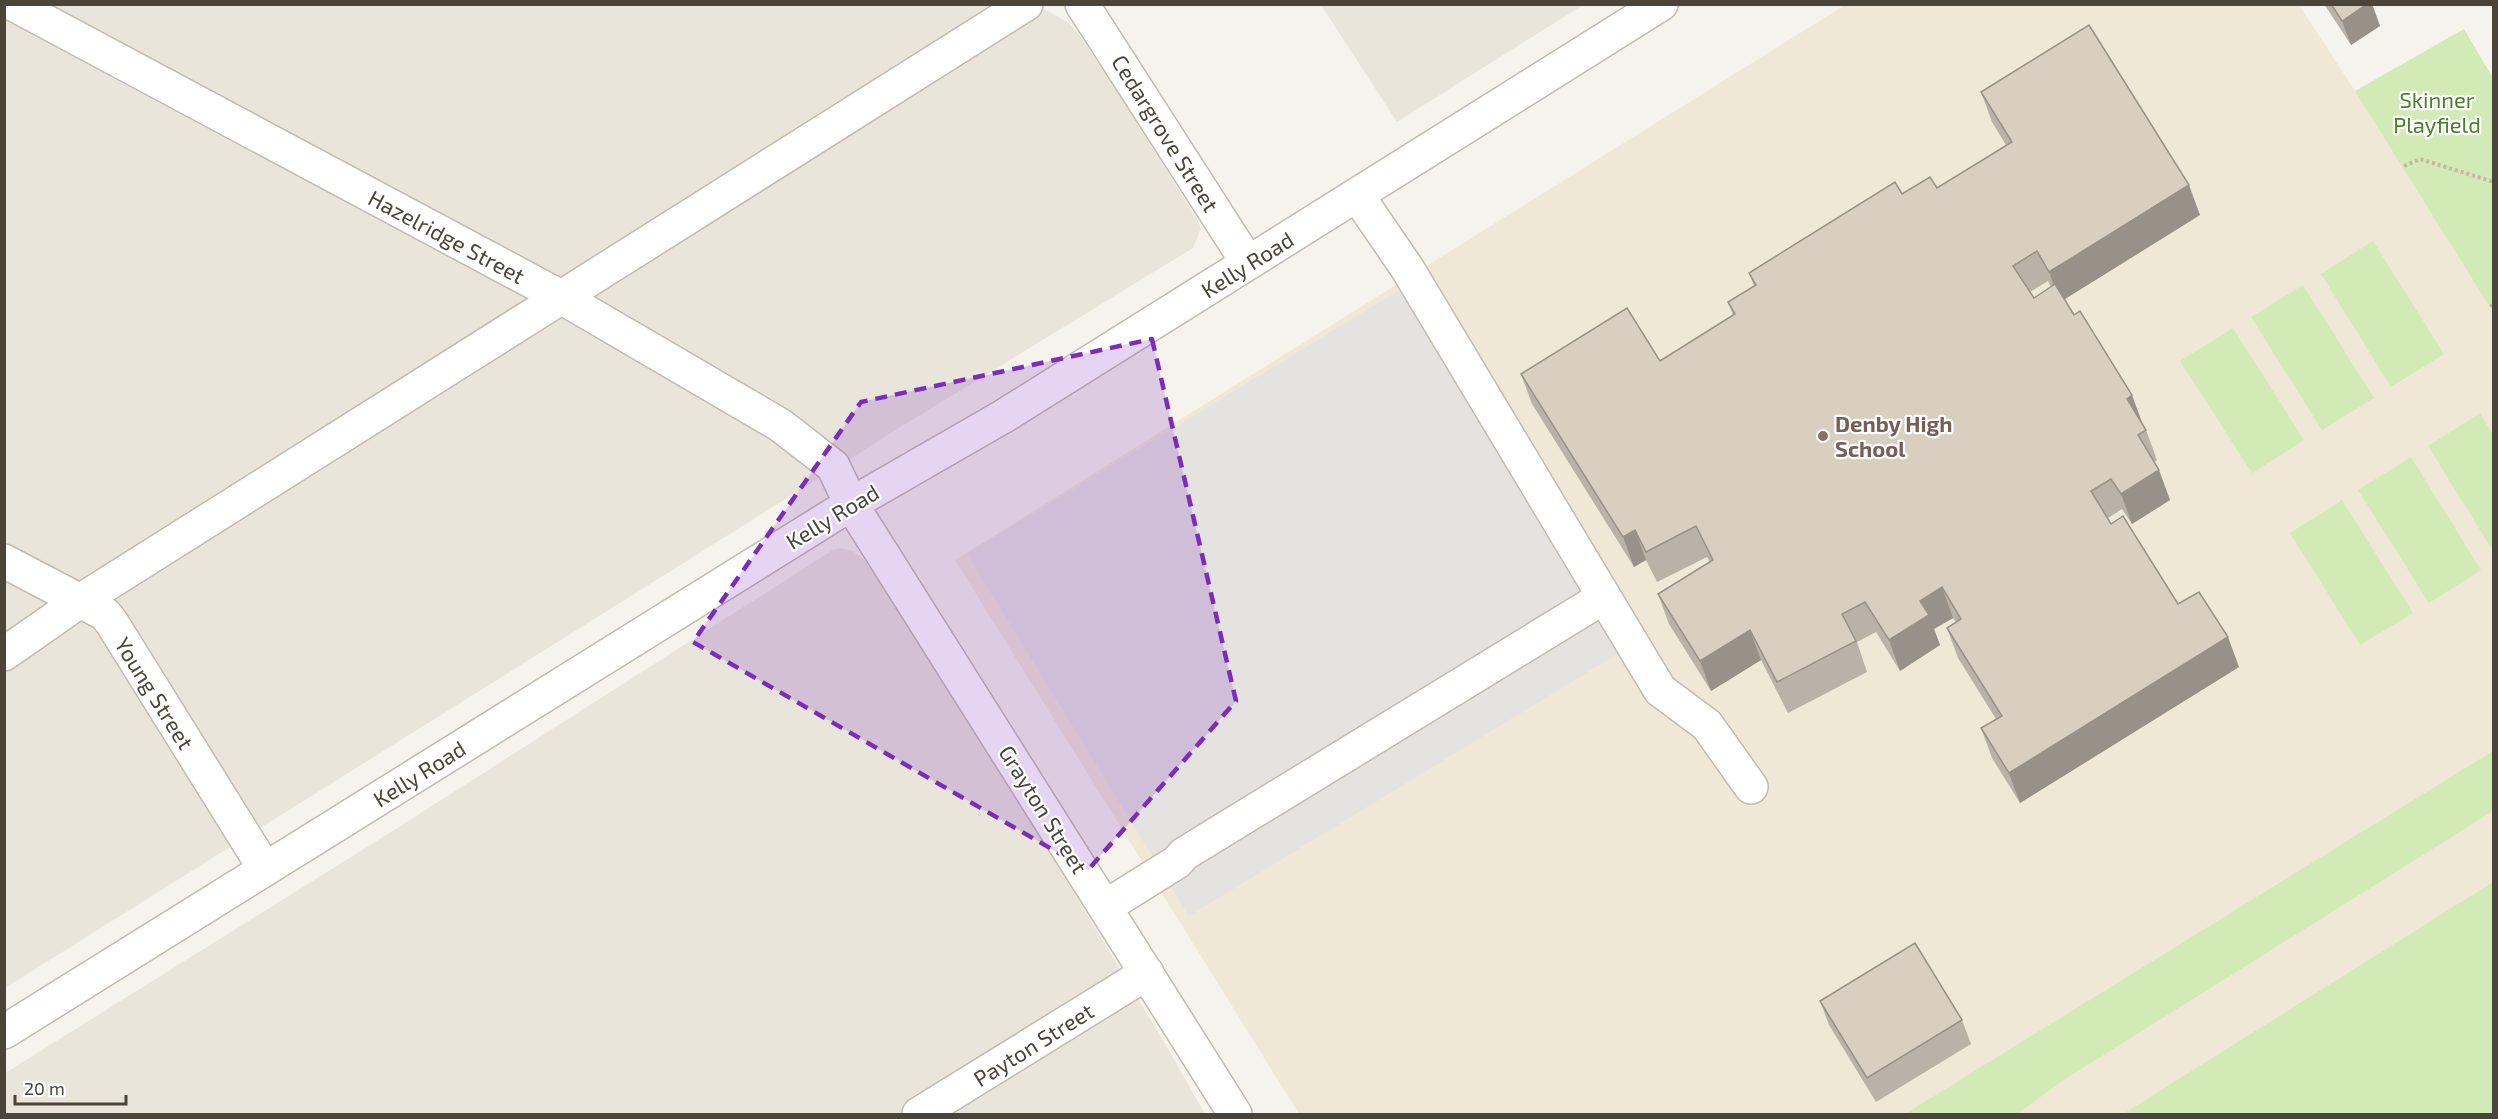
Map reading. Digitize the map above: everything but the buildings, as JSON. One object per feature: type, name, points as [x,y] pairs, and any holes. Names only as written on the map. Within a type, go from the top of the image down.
[{"type":"street","name":"Hazelridge Street","points":[[13,4],[561,297],[780,425],[833,466],[851,504]]},
{"type":"street","points":[[4,654],[80,601],[1026,4]]},
{"type":"street","name":"Cedargrove Street","points":[[1082,4],[1248,263]]},
{"type":"street","name":"Kelly Road","points":[[4,1032],[851,504],[1004,416],[1661,4]]},
{"type":"street","points":[[1357,195],[1407,268],[1660,690],[1707,725],[1751,787]]},
{"type":"street","name":"Grayton Street","points":[[851,504],[1235,1114]]},
{"type":"street","name":"Young Street","points":[[4,561],[105,614],[265,869]]},
{"type":"street","points":[[1105,907],[1177,862],[1184,854],[1604,597]]},
{"type":"street","name":"Payton Street","points":[[919,1114],[1147,973]]},
{"type":"path","points":[[2403,166],[2421,159],[2493,182]]},
{"type":"path","points":[[2491,307],[2493,301]]},
{"type":"highlighted area","points":[[1152,339],[1236,701],[1088,870],[693,642],[861,402]]},
{"type":"shaded area","points":[[1035,4],[1069,23],[1114,87],[1197,219],[1201,228],[1193,248],[899,428],[5,988],[5,5]]},
{"type":"shaded area","points":[[1321,5],[1583,5],[1397,122]]},
{"type":"shaded area","name":"Denby High School","points":[[1845,5],[2299,5],[2404,166],[2493,312],[2493,1114],[1299,1114],[955,560]]},
{"type":"shaded area","points":[[1401,289],[1624,650],[1189,916],[967,554]]},
{"type":"shaded area","points":[[840,548],[853,551],[866,562],[905,615],[1160,1035],[1205,1114],[5,1114],[5,1073],[391,832],[833,550]]},
{"type":"green space","name":"Skinner Playfield","points":[[2464,29],[2493,78],[2493,312],[2355,91]]},
{"type":"green space","points":[[2373,241],[2444,354],[2391,387],[2321,274]]},
{"type":"green space","points":[[2303,285],[2374,398],[2322,430],[2251,317]]},
{"type":"green space","points":[[2233,328],[2304,440],[2252,473],[2180,361]]},
{"type":"green space","points":[[2480,413],[2493,435],[2493,551],[2428,446]]},
{"type":"green space","points":[[2411,457],[2481,570],[2429,603],[2358,490]]},
{"type":"green space","points":[[2342,500],[2413,613],[2360,645],[2290,533]]},
{"type":"green space","points":[[2493,751],[2493,811],[2062,1081],[2017,1114],[1905,1114]]},
{"type":"green space","points":[[2493,882],[2493,1114],[2123,1114]]},
{"type":"place","name":"Denby High School","points":[[1823,436]]}]
